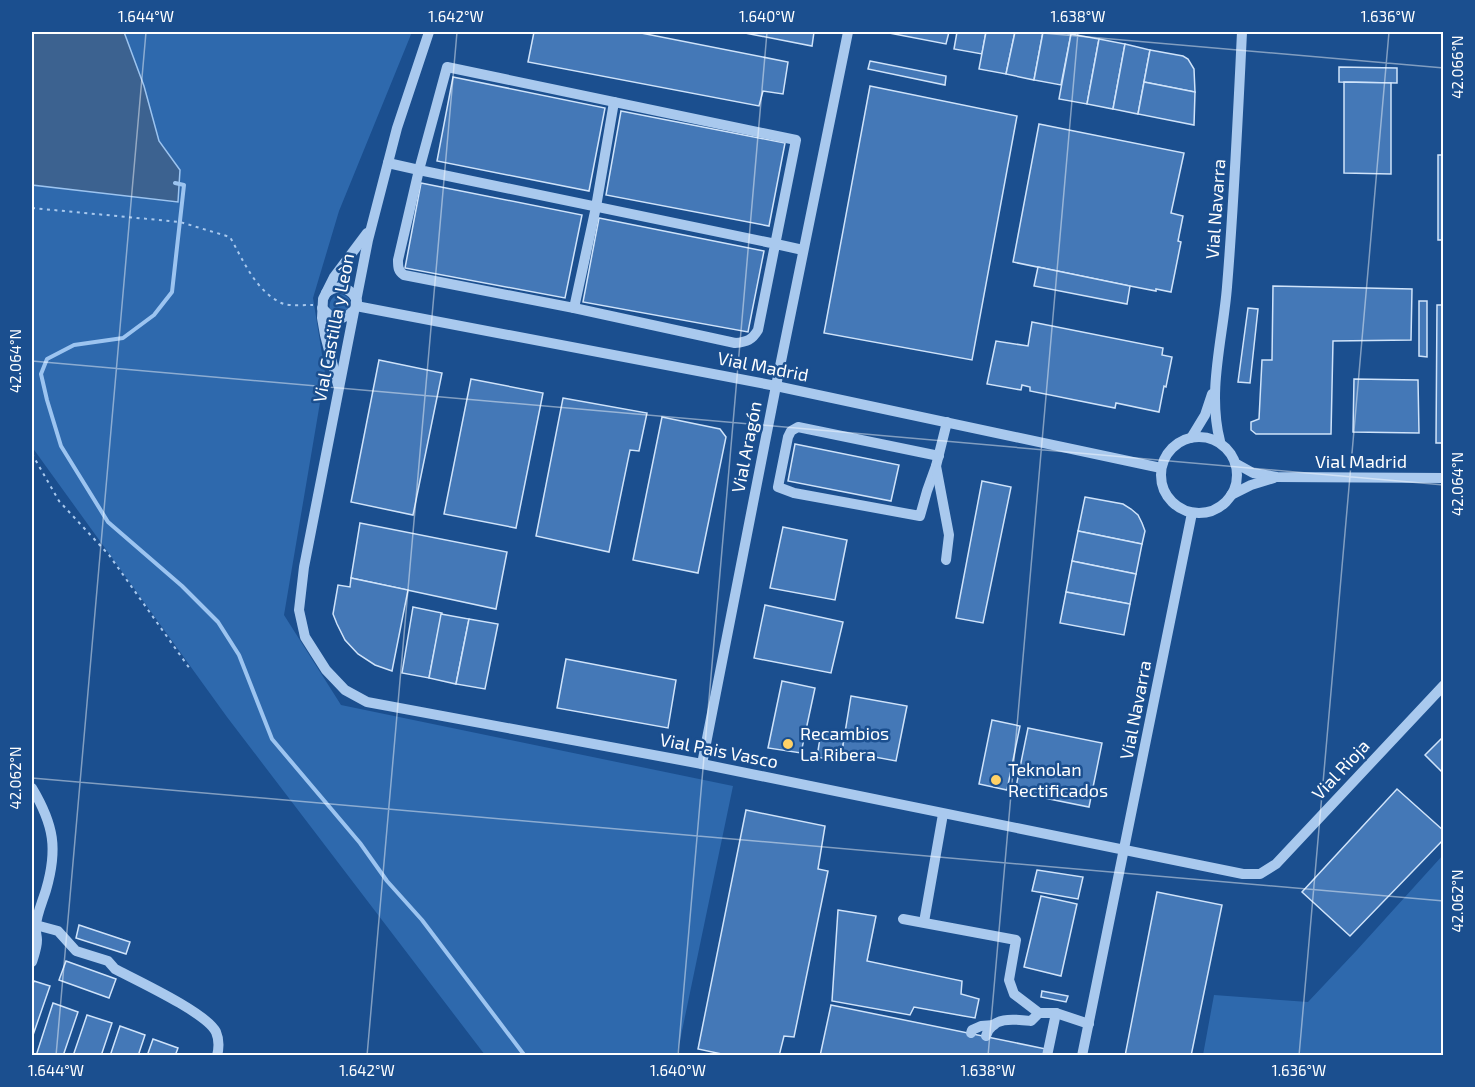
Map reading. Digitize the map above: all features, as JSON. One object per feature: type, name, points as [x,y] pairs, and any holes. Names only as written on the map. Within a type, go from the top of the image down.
[{"type":"street","name":"Vial Castilla y Leòn","points":[[305,637],[300,610],[304,567],[372,225],[397,128],[429,32]]},
{"type":"street","name":"Vial Aragón","points":[[702,764],[848,32]]},
{"type":"street","name":"Vial Navarra","points":[[1191,438],[1205,415],[1214,388],[1225,314],[1234,203],[1242,32]]},
{"type":"street","points":[[447,67],[796,140],[758,330],[754,338],[746,342],[735,342],[400,273],[398,260],[419,170],[447,67]]},
{"type":"street","points":[[574,308],[596,207],[614,102]]},
{"type":"street","points":[[388,163],[803,250]]},
{"type":"street","points":[[339,392],[337,376],[325,335],[321,306],[334,277],[372,225]]},
{"type":"street","points":[[321,306],[329,315],[342,318],[350,314],[357,304],[353,293],[346,289],[335,288],[326,293]]},
{"type":"street","name":"Vial Madrid","points":[[357,304],[776,386],[1161,468]]},
{"type":"street","name":"Vial Navarra","points":[[1214,388],[1215,424],[1220,441]]},
{"type":"street","points":[[937,461],[798,427],[791,431],[788,437],[778,487],[794,493],[920,516],[937,461],[947,422]]},
{"type":"street","points":[[1204,436],[1220,441],[1229,450],[1238,475],[1235,488],[1228,500],[1218,508],[1205,513],[1192,513],[1178,507],[1167,497],[1161,483],[1161,468],[1167,454],[1177,444],[1191,438],[1204,436]]},
{"type":"street","points":[[937,461],[949,535],[946,560]]},
{"type":"street","name":"Vial Madrid","points":[[1235,463],[1253,473],[1278,477],[1443,478]]},
{"type":"street","name":"Vial Madrid","points":[[1231,495],[1251,485],[1278,477]]},
{"type":"street","name":"Vial Navarra","points":[[1082,1056],[1192,513]]},
{"type":"street","name":"Vial Pais Vasco","points":[[305,637],[326,670],[345,690],[367,702],[702,764],[1243,874],[1260,874]]},
{"type":"street","name":"Vial Rioja","points":[[1260,874],[1276,864],[1443,685]]},
{"type":"street","points":[[32,788],[49,824],[54,844],[50,876],[33,926],[37,947],[32,962]]},
{"type":"street","points":[[924,922],[944,813]]},
{"type":"street","points":[[903,919],[1016,940],[1009,980],[1014,994],[1039,1013],[1056,1013],[1089,1024]]},
{"type":"street","points":[[33,926],[58,931],[76,951],[108,961],[115,969],[191,1010],[212,1026],[217,1034],[217,1056]]},
{"type":"street","points":[[986,1036],[989,1029],[1004,1020],[1031,1021],[1039,1013]]},
{"type":"street","points":[[1047,1056],[1056,1013]]},
{"type":"street","points":[[971,1033],[976,1027],[994,1025]]},
{"type":"path","points":[[32,208],[177,222],[230,237],[268,295],[285,304],[321,306]]},
{"type":"path","points":[[32,454],[59,501],[109,555],[190,669]]},
{"type":"shaded area","points":[[32,32],[124,32],[144,86],[159,141],[180,170],[178,202],[32,185]]},
{"type":"shaded area","points":[[124,32],[412,32],[339,211],[313,298],[325,373],[284,615],[341,705],[733,786],[677,1055],[485,1055],[227,717],[32,447],[32,185],[178,202],[180,170],[159,141],[144,86]]},
{"type":"shaded area","points":[[340,294],[345,295],[351,304],[343,316],[330,310],[331,300]]},
{"type":"shaded area","points":[[1443,855],[1443,1055],[1203,1055],[1214,995],[1308,1002]]},
{"type":"building","points":[[534,32],[636,32],[788,62],[783,94],[763,91],[759,106],[528,62]]},
{"type":"building","points":[[740,32],[814,32],[812,46]]},
{"type":"building","points":[[884,32],[949,32],[946,44]]},
{"type":"building","points":[[957,32],[986,32],[982,54],[954,49]]},
{"type":"building","points":[[986,32],[1015,32],[1006,74],[979,69]]},
{"type":"building","points":[[1015,32],[1043,32],[1034,80],[1006,74]]},
{"type":"building","points":[[1043,32],[1071,34],[1061,85],[1034,80]]},
{"type":"building","points":[[1071,34],[1099,39],[1087,104],[1059,99]]},
{"type":"building","points":[[1099,39],[1125,44],[1113,109],[1087,104]]},
{"type":"building","points":[[1125,44],[1150,50],[1138,114],[1113,109]]},
{"type":"building","points":[[1150,50],[1188,59],[1194,69],[1195,92],[1144,82]]},
{"type":"building","points":[[870,61],[946,76],[945,85],[868,69]]},
{"type":"building","points":[[1339,67],[1397,68],[1397,83],[1339,82]]},
{"type":"building","points":[[453,77],[605,108],[589,191],[437,161]]},
{"type":"building","points":[[1144,82],[1195,92],[1194,125],[1138,114]]},
{"type":"building","points":[[1344,82],[1391,83],[1391,174],[1344,173]]},
{"type":"building","points":[[870,86],[1017,116],[972,360],[824,333]]},
{"type":"building","points":[[621,111],[785,143],[769,226],[606,195]]},
{"type":"building","points":[[1039,124],[1184,153],[1171,213],[1183,216],[1178,241],[1181,242],[1171,292],[1156,289],[1156,291],[1013,262]]},
{"type":"building","points":[[1438,155],[1444,155],[1444,240],[1438,240]]},
{"type":"building","points":[[421,183],[582,215],[565,298],[405,268]]},
{"type":"building","points":[[599,218],[764,251],[748,332],[583,302]]},
{"type":"building","points":[[1038,267],[1130,286],[1127,304],[1034,286]]},
{"type":"building","points":[[1273,286],[1412,289],[1411,340],[1333,341],[1331,434],[1256,434],[1251,430],[1251,422],[1259,419],[1262,360],[1272,360]]},
{"type":"building","points":[[1419,301],[1427,301],[1427,357],[1419,356]]},
{"type":"building","points":[[1437,305],[1444,305],[1444,443],[1436,443]]},
{"type":"building","points":[[1248,308],[1258,309],[1250,383],[1238,382]]},
{"type":"building","points":[[1032,322],[1163,348],[1162,355],[1172,357],[1159,412],[1116,403],[1115,408],[1030,391],[1030,387],[1022,385],[1021,390],[987,384],[996,341],[1028,346]]},
{"type":"building","points":[[379,360],[442,373],[413,515],[351,502]]},
{"type":"building","points":[[471,379],[543,393],[516,528],[444,514]]},
{"type":"building","points":[[1354,379],[1418,380],[1419,433],[1353,432]]},
{"type":"building","points":[[563,398],[647,413],[639,451],[630,450],[609,552],[536,536]]},
{"type":"building","points":[[662,417],[720,429],[726,437],[698,573],[633,560]]},
{"type":"building","points":[[795,444],[899,465],[891,501],[788,481]]},
{"type":"building","points":[[982,481],[1011,487],[983,623],[956,618]]},
{"type":"building","points":[[1085,497],[1123,504],[1131,509],[1138,515],[1145,531],[1142,544],[1078,531]]},
{"type":"building","points":[[360,523],[507,552],[496,609],[351,578]]},
{"type":"building","points":[[783,527],[847,540],[835,600],[770,588]]},
{"type":"building","points":[[1078,531],[1142,544],[1136,574],[1072,561]]},
{"type":"building","points":[[1072,561],[1136,574],[1130,604],[1066,592]]},
{"type":"building","points":[[351,578],[408,590],[392,671],[375,665],[358,654],[345,640],[337,624],[333,614],[338,585],[350,587]]},
{"type":"building","points":[[1066,592],[1130,604],[1124,635],[1060,623]]},
{"type":"building","points":[[765,605],[843,622],[831,673],[754,658]]},
{"type":"building","points":[[413,607],[442,613],[429,678],[402,673]]},
{"type":"building","points":[[441,614],[469,619],[456,684],[429,678]]},
{"type":"building","points":[[469,619],[498,624],[485,689],[456,684]]},
{"type":"building","points":[[566,659],[676,680],[668,728],[557,708]]},
{"type":"building","points":[[782,681],[815,688],[801,753],[768,748]]},
{"type":"building","points":[[851,696],[907,706],[896,761],[842,751]]},
{"type":"building","points":[[992,720],[1020,726],[1007,790],[979,784]]},
{"type":"building","points":[[1028,728],[1102,743],[1089,807],[1015,792]]},
{"type":"building","points":[[821,732],[844,737],[838,761],[817,757]]},
{"type":"building","points":[[1444,736],[1444,774],[1425,755]]},
{"type":"building","points":[[1397,789],[1444,831],[1444,839],[1350,936],[1302,892]]},
{"type":"building","points":[[746,810],[825,826],[818,869],[828,871],[794,1037],[784,1036],[779,1056],[731,1056],[698,1049]]},
{"type":"building","points":[[1037,870],[1083,877],[1078,899],[1032,891]]},
{"type":"building","points":[[1157,892],[1222,905],[1191,1056],[1125,1056]]},
{"type":"building","points":[[1041,896],[1077,904],[1061,976],[1024,967]]},
{"type":"building","points":[[838,910],[876,916],[867,961],[962,981],[961,994],[979,999],[975,1018],[914,1007],[910,1015],[832,1001]]},
{"type":"building","points":[[79,925],[130,942],[126,954],[76,938]]},
{"type":"building","points":[[66,961],[116,979],[109,998],[59,980]]},
{"type":"building","points":[[34,981],[50,986],[32,1038],[32,987]]},
{"type":"building","points":[[1042,991],[1068,996],[1066,1002],[1041,997]]},
{"type":"building","points":[[53,1003],[78,1012],[63,1056],[36,1056]]},
{"type":"building","points":[[831,1005],[1046,1049],[1045,1056],[820,1056]]},
{"type":"building","points":[[87,1015],[112,1023],[101,1056],[73,1056]]},
{"type":"building","points":[[120,1026],[145,1035],[138,1056],[110,1056]]},
{"type":"building","points":[[153,1039],[178,1048],[175,1056],[147,1056]]},
{"type":"waterway","points":[[175,183],[184,185],[172,292],[154,315],[123,338],[74,345],[47,359],[41,374],[61,446],[108,522],[182,586],[218,622],[239,655],[272,739],[360,843],[387,881],[422,920],[525,1056]]},
{"type":"place","name":"Recambios La Ribera","points":[[788,744]]},
{"type":"place","name":"Teknolan Rectificados","points":[[996,780]]}]
